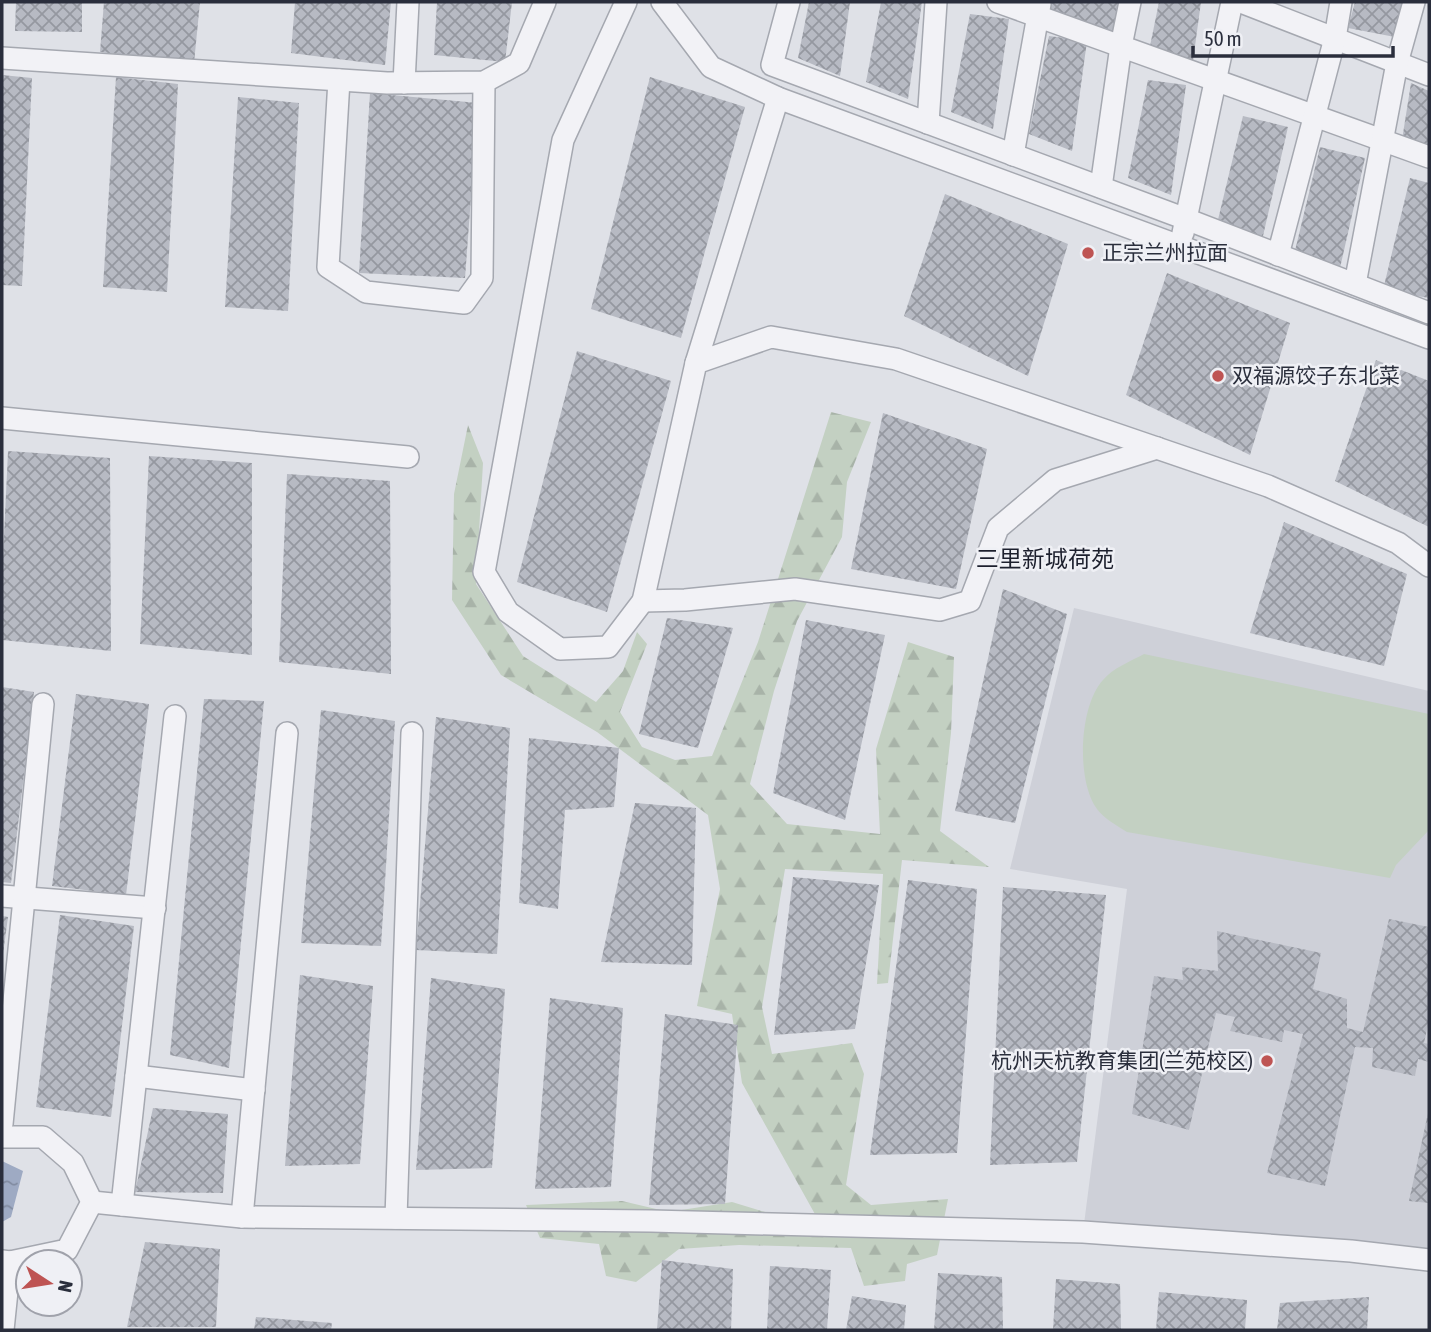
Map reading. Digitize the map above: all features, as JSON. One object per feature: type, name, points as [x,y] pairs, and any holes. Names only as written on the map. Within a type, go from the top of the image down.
[{"type":"street","points":[[404,83],[408,2]]},
{"type":"street","points":[[2,58],[340,80],[404,83],[484,82],[519,63],[545,2]]},
{"type":"street","points":[[626,2],[563,140],[484,572],[508,612],[560,649],[608,647],[643,601],[696,363],[778,97]]},
{"type":"street","points":[[662,2],[711,67],[778,97],[1429,338]]},
{"type":"street","points":[[789,2],[772,65],[1186,219],[1429,313]]},
{"type":"street","points":[[928,123],[936,2]]},
{"type":"street","points":[[998,2],[1039,9],[1121,46],[1429,158]]},
{"type":"street","points":[[1101,187],[1130,2]]},
{"type":"street","points":[[1181,246],[1232,2]]},
{"type":"street","points":[[1241,2],[1429,75]]},
{"type":"street","points":[[1278,255],[1335,38],[1341,2]]},
{"type":"street","points":[[1356,284],[1397,63],[1414,2]]},
{"type":"street","points":[[1013,155],[1039,9]]},
{"type":"street","points":[[340,80],[328,267],[366,292],[464,303],[482,278],[484,82]]},
{"type":"street","points":[[696,363],[771,337],[895,359],[1268,486],[1398,543],[1429,566]]},
{"type":"street","points":[[2,418],[408,457]]},
{"type":"street","points":[[643,601],[685,600],[795,589],[940,610],[970,601],[998,528],[1055,480],[1157,448]]},
{"type":"street","points":[[2,1124],[43,704]]},
{"type":"street","points":[[122,1205],[175,716]]},
{"type":"street","points":[[242,1217],[287,733]]},
{"type":"street","points":[[396,1218],[412,733]]},
{"type":"street","points":[[2,896],[155,908]]},
{"type":"street","points":[[136,1076],[254,1090]]},
{"type":"street","points":[[2,1137],[43,1138],[73,1163],[92,1202]]},
{"type":"street","points":[[92,1202],[242,1217],[651,1221],[1083,1232],[1351,1251],[1429,1260]]},
{"type":"street","points":[[4,1330],[6,1261],[67,1250],[92,1202]]},
{"type":"shaded area","name":"杭州天杭教育集团(兰苑校区)","points":[[1074,608],[1429,691],[1429,1262],[1083,1232],[1127,889],[1010,869]]},
{"type":"green space","points":[[831,412],[871,422],[847,482],[842,537],[797,621],[774,691],[750,784],[787,824],[880,834],[876,749],[908,642],[954,657],[951,733],[940,831],[989,867],[902,860],[888,983],[877,984],[883,874],[785,869],[762,1007],[772,1054],[852,1043],[864,1074],[846,1185],[871,1205],[948,1199],[937,1255],[907,1264],[905,1281],[864,1286],[851,1248],[739,1245],[679,1249],[636,1282],[606,1276],[599,1244],[540,1238],[526,1205],[622,1201],[669,1212],[732,1202],[788,1219],[816,1216],[742,1083],[732,1014],[697,1006],[720,889],[708,815],[597,732],[501,675],[452,600],[454,494],[468,425],[483,463],[476,584],[523,656],[596,702],[623,671],[637,632],[647,644],[620,712],[642,747],[675,760],[712,756],[758,642]]},
{"type":"green space","points":[[1144,654],[1429,714],[1429,830],[1396,865],[1390,878],[1127,832],[1103,816],[1090,796],[1083,763],[1083,744],[1089,707],[1103,680],[1117,668]]},
{"type":"water","points":[[2,1161],[23,1171],[11,1217],[2,1222]]},
{"type":"building","points":[[16,2],[82,2],[82,32],[15,31]]},
{"type":"building","points":[[104,2],[200,2],[194,63],[100,52]]},
{"type":"building","points":[[295,2],[391,2],[385,65],[291,53]]},
{"type":"building","points":[[437,2],[512,2],[505,62],[434,55]]},
{"type":"building","points":[[809,2],[850,2],[840,76],[798,58]]},
{"type":"building","points":[[881,2],[922,2],[908,99],[866,82]]},
{"type":"building","points":[[1052,2],[1120,2],[1115,33],[1048,18]]},
{"type":"building","points":[[1159,2],[1201,2],[1192,68],[1149,51]]},
{"type":"building","points":[[1355,2],[1403,2],[1395,37],[1348,28]]},
{"type":"building","points":[[970,14],[1009,19],[993,129],[951,112]]},
{"type":"building","points":[[1049,36],[1087,41],[1072,151],[1029,134]]},
{"type":"building","points":[[2,75],[32,78],[22,286],[2,285]]},
{"type":"building","points":[[116,77],[178,84],[167,292],[103,287]]},
{"type":"building","points":[[650,77],[745,107],[681,338],[591,309]]},
{"type":"building","points":[[1148,80],[1186,85],[1171,195],[1128,178]]},
{"type":"building","points":[[1411,83],[1429,91],[1429,150],[1402,140]]},
{"type":"building","points":[[370,93],[478,103],[465,278],[359,273]]},
{"type":"building","points":[[238,97],[299,103],[288,311],[225,307]]},
{"type":"building","points":[[1243,116],[1288,127],[1263,236],[1216,228]]},
{"type":"building","points":[[1320,147],[1365,158],[1340,268],[1293,259]]},
{"type":"building","points":[[1410,178],[1429,183],[1429,298],[1383,290]]},
{"type":"building","points":[[945,194],[1068,244],[1028,376],[904,316]]},
{"type":"building","points":[[1167,273],[1290,323],[1250,455],[1126,395]]},
{"type":"building","points":[[577,351],[671,381],[607,612],[517,582]]},
{"type":"building","points":[[1376,360],[1429,381],[1429,527],[1335,481]]},
{"type":"building","points":[[883,413],[987,449],[956,589],[851,569]]},
{"type":"building","points":[[8,451],[110,458],[111,651],[2,640]]},
{"type":"building","points":[[149,456],[252,463],[252,655],[140,644]]},
{"type":"building","points":[[287,474],[390,481],[391,674],[279,662]]},
{"type":"building","points":[[1284,522],[1407,574],[1384,666],[1250,633]]},
{"type":"building","points":[[1003,589],[1067,614],[1015,823],[955,811]]},
{"type":"building","points":[[667,618],[733,628],[698,748],[639,734]]},
{"type":"building","points":[[806,620],[885,635],[845,820],[773,793]]},
{"type":"building","points":[[2,687],[34,692],[11,883],[2,882]]},
{"type":"building","points":[[76,694],[149,704],[126,895],[52,886]]},
{"type":"building","points":[[204,699],[264,701],[229,1068],[170,1055]]},
{"type":"building","points":[[321,710],[395,721],[381,946],[301,943]]},
{"type":"building","points":[[436,717],[510,728],[497,954],[416,950]]},
{"type":"building","points":[[529,738],[619,748],[614,807],[565,810],[558,909],[519,903]]},
{"type":"building","points":[[635,803],[696,808],[692,965],[601,962]]},
{"type":"building","points":[[793,877],[879,885],[855,1029],[774,1035]]},
{"type":"building","points":[[908,880],[977,889],[957,1153],[870,1155]]},
{"type":"building","points":[[1003,887],[1106,895],[1077,1162],[990,1165]]},
{"type":"building","points":[[60,915],[134,926],[111,1117],[36,1107]]},
{"type":"building","points":[[2,916],[8,917],[3,954],[2,953]]},
{"type":"building","points":[[1389,919],[1429,927],[1429,1020],[1424,1043],[1429,1044],[1429,1062],[1418,1059],[1415,1076],[1372,1067],[1373,1048],[1355,1047],[1325,1186],[1267,1173],[1303,1034],[1284,1030],[1282,1042],[1230,1031],[1235,1017],[1216,1013],[1189,1130],[1132,1114],[1154,976],[1183,980],[1182,967],[1218,971],[1217,931],[1321,953],[1313,989],[1347,999],[1347,1028],[1363,1032]]},
{"type":"building","points":[[300,975],[373,986],[360,1164],[285,1166]]},
{"type":"building","points":[[431,978],[505,989],[492,1168],[416,1170]]},
{"type":"building","points":[[550,998],[623,1008],[611,1187],[535,1189]]},
{"type":"building","points":[[665,1014],[738,1025],[725,1204],[649,1205]]},
{"type":"building","points":[[153,1108],[228,1114],[223,1193],[135,1192]]},
{"type":"building","points":[[1428,1113],[1429,1203],[1409,1201]]},
{"type":"building","points":[[145,1242],[220,1249],[216,1327],[127,1327]]},
{"type":"building","points":[[662,1260],[733,1269],[731,1330],[657,1330]]},
{"type":"building","points":[[770,1266],[831,1270],[827,1330],[767,1330]]},
{"type":"building","points":[[938,1273],[1002,1277],[1003,1330],[934,1330]]},
{"type":"building","points":[[1056,1279],[1120,1284],[1121,1330],[1053,1330]]},
{"type":"building","points":[[1159,1292],[1247,1300],[1245,1330],[1156,1330]]},
{"type":"building","points":[[852,1296],[906,1305],[904,1330],[846,1330]]},
{"type":"building","points":[[1369,1297],[1367,1330],[1277,1330],[1280,1303]]},
{"type":"building","points":[[256,1317],[332,1323],[331,1330],[254,1330]]},
{"type":"place","name":"正宗兰州拉面","points":[[1088,253]]},
{"type":"place","name":"双福源饺子东北菜","points":[[1218,376]]},
{"type":"place","name":"杭州天杭教育集团(兰苑校区)","points":[[1267,1061]]},
{"type":"district","name":"三里新城荷苑","points":[[1045,559]]}]
